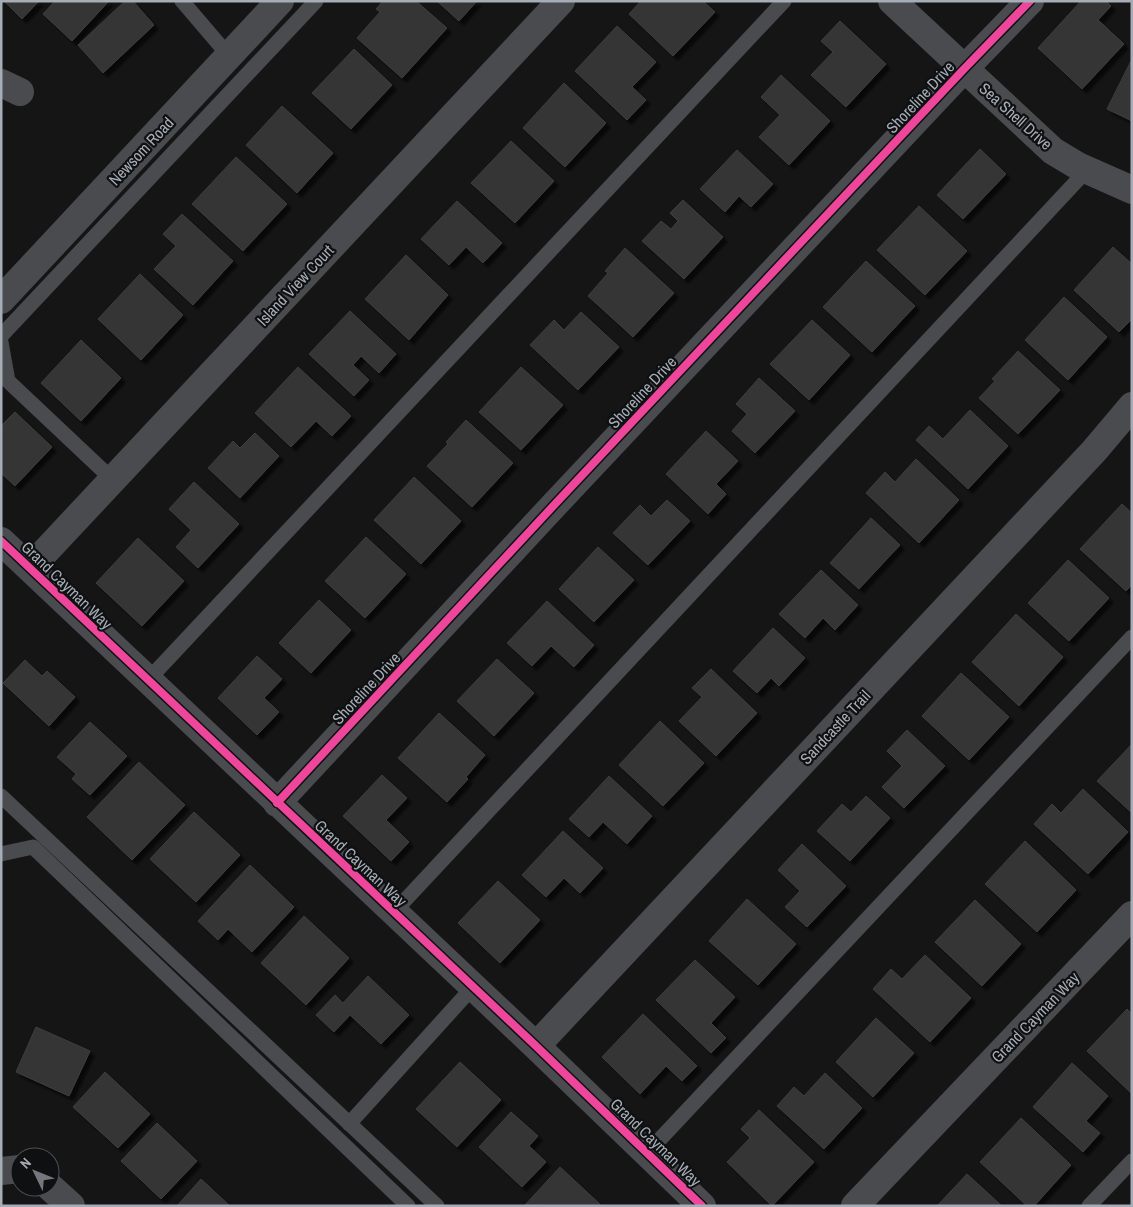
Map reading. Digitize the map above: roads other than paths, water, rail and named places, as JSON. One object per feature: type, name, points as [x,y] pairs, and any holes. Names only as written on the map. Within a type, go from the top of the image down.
[{"type":"street","name":"Newsom Road","points":[[1,300],[280,1]]},
{"type":"street","name":"Island View Court","points":[[30,568],[561,1]]},
{"type":"street","name":"Sea Shell Drive","points":[[892,1],[1053,151],[1087,170],[1132,190]]},
{"type":"street","name":"Shoreline Drive","points":[[277,804],[556,503],[1030,1]]},
{"type":"street","name":"Sandcastle Trail","points":[[536,1046],[1087,458],[1132,406]]},
{"type":"street","name":"Grand Cayman Way","points":[[1,541],[277,804],[536,1046],[702,1206]]},
{"type":"street","name":"Grand Cayman Way","points":[[855,1206],[1132,915]]},
{"type":"street","points":[[60,1196],[71,1206]]},
{"type":"lane","points":[[182,1],[229,56]]},
{"type":"lane","points":[[1,336],[316,1]]},
{"type":"lane","points":[[148,680],[784,1]]},
{"type":"lane","points":[[394,912],[1087,170]]},
{"type":"lane","points":[[1,342],[8,381],[113,480]]},
{"type":"lane","points":[[647,1153],[1132,638]]},
{"type":"lane","points":[[1,796],[437,1206]]},
{"type":"lane","points":[[1,854],[33,847],[408,1206]]},
{"type":"lane","points":[[349,1124],[473,987]]},
{"type":"lane","points":[[1089,1206],[1132,1161]]}]
